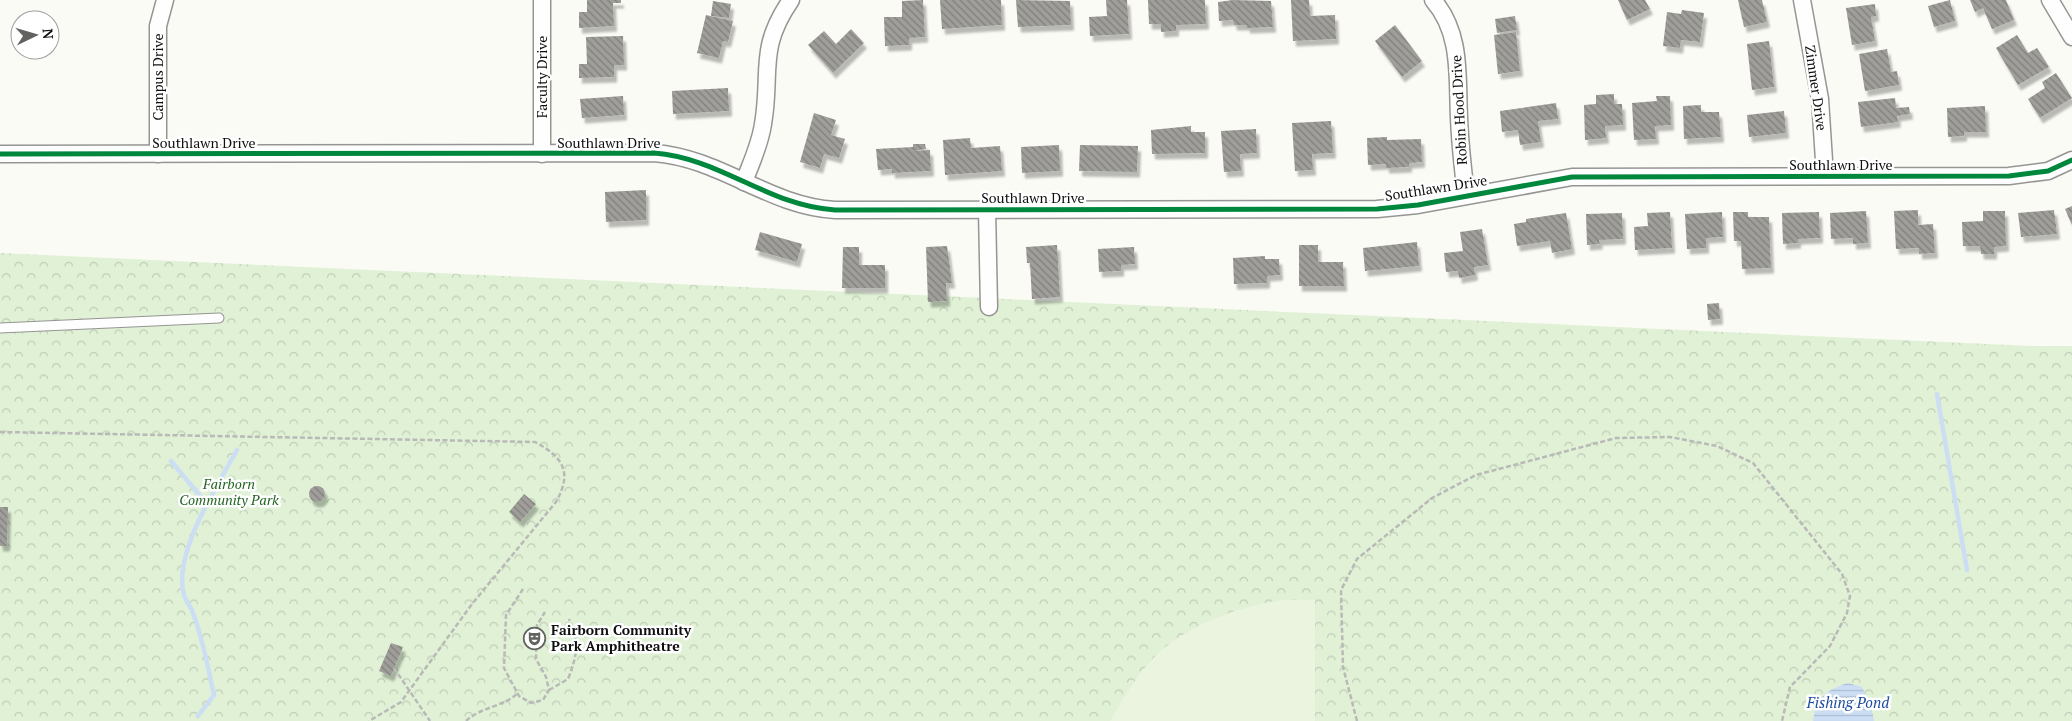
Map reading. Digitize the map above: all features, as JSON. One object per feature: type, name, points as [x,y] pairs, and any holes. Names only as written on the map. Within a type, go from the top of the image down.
[{"type":"street","name":"Campus Drive","points":[[158,154],[158,26],[165,0]]},
{"type":"street","name":"Faculty Drive","points":[[542,0],[542,154]]},
{"type":"street","points":[[744,182],[760,142],[763,125],[768,46],[780,16],[791,0]]},
{"type":"street","name":"Robin Hood Drive","points":[[1433,0],[1445,18],[1457,52],[1461,154],[1466,195]]},
{"type":"street","name":"Zimmer Drive","points":[[1802,0],[1820,99],[1825,176]]},
{"type":"street","points":[[2050,0],[2072,36]]},
{"type":"street","name":"Southlawn Drive","points":[[0,154],[671,155],[700,162],[788,202],[820,209],[1377,208],[1418,205],[1572,177],[2009,176],[2048,171],[2072,160]]},
{"type":"street","points":[[987,209],[989,307]]},
{"type":"lane","points":[[0,328],[219,318]]},
{"type":"path","points":[[0,432],[535,442],[554,452],[564,468],[565,486],[556,502],[472,604],[401,702],[369,721]]},
{"type":"path","points":[[1357,721],[1343,667],[1341,590],[1357,559],[1432,498],[1476,475],[1616,438],[1670,436],[1717,446],[1753,463],[1842,574],[1850,596],[1847,613],[1830,646],[1790,687],[1782,721]]},
{"type":"path","points":[[523,589],[506,615],[504,668],[518,694],[525,701],[535,703],[543,700],[549,690],[568,679],[575,658],[576,634],[569,619]]},
{"type":"path","points":[[545,612],[537,625],[536,659],[546,677],[549,690]]},
{"type":"path","points":[[394,668],[430,721]]},
{"type":"path","points":[[466,721],[474,714],[510,700],[518,694]]},
{"type":"green space","name":"Fairborn Community Park","points":[[0,253],[2032,346],[2072,346],[2072,721],[0,721]]},
{"type":"green space","points":[[1315,600],[1315,721],[1110,721],[1132,684],[1148,664],[1174,640],[1207,622],[1242,609],[1277,601]]},
{"type":"water","name":"Fishing Pond","points":[[1848,683],[1862,687],[1871,706],[1874,721],[1813,721],[1814,713],[1823,696]]},
{"type":"building","points":[[587,0],[621,0],[621,3],[613,3],[614,26],[579,28],[579,12],[587,12]]},
{"type":"building","points":[[923,0],[925,37],[909,38],[909,45],[885,46],[884,17],[902,17],[902,1]]},
{"type":"building","points":[[940,0],[1001,0],[1002,25],[942,29]]},
{"type":"building","points":[[1016,0],[1070,1],[1071,25],[1018,27]]},
{"type":"building","points":[[1106,0],[1127,0],[1129,34],[1090,36],[1089,17],[1107,16]]},
{"type":"building","points":[[1148,0],[1205,0],[1206,24],[1176,25],[1176,31],[1161,32],[1161,24],[1149,24]]},
{"type":"building","points":[[1233,0],[1271,1],[1273,27],[1247,28],[1247,25],[1234,25],[1233,20],[1219,21],[1218,2]]},
{"type":"building","points":[[1291,0],[1309,0],[1310,16],[1335,15],[1336,39],[1293,41]]},
{"type":"building","points":[[1618,0],[1645,0],[1650,9],[1627,20]]},
{"type":"building","points":[[1738,0],[1762,0],[1767,22],[1744,27]]},
{"type":"building","points":[[1950,0],[1955,21],[1934,27],[1928,6]]},
{"type":"building","points":[[1970,0],[2006,0],[2014,20],[1992,29],[1983,8],[1975,12]]},
{"type":"building","points":[[713,1],[731,4],[729,18],[711,16]]},
{"type":"building","points":[[1875,4],[1876,16],[1871,17],[1875,41],[1852,45],[1846,8]]},
{"type":"building","points":[[1682,10],[1704,13],[1700,42],[1681,40],[1680,48],[1663,46],[1667,12],[1681,14]]},
{"type":"building","points":[[706,15],[733,21],[728,42],[723,41],[719,58],[697,53]]},
{"type":"building","points":[[1515,16],[1517,30],[1497,33],[1495,19]]},
{"type":"building","points":[[1395,25],[1422,61],[1402,77],[1375,41]]},
{"type":"building","points":[[851,29],[864,43],[833,73],[808,45],[824,31],[836,44]]},
{"type":"building","points":[[1516,32],[1520,71],[1498,74],[1494,35]]},
{"type":"building","points":[[2017,35],[2028,53],[2037,48],[2049,67],[2018,85],[1996,48]]},
{"type":"building","points":[[623,36],[624,65],[614,65],[614,77],[579,78],[579,64],[587,64],[586,37]]},
{"type":"building","points":[[1769,41],[1774,87],[1752,90],[1747,44]]},
{"type":"building","points":[[1887,49],[1891,72],[1897,71],[1899,85],[1865,91],[1859,54]]},
{"type":"building","points":[[2056,73],[2072,98],[2040,118],[2028,99],[2045,88],[2042,82]]},
{"type":"building","points":[[728,88],[729,111],[673,114],[672,91]]},
{"type":"building","points":[[1614,94],[1614,104],[1622,104],[1623,125],[1605,126],[1606,138],[1585,140],[1584,105],[1596,104],[1596,95]]},
{"type":"building","points":[[623,96],[624,115],[582,118],[580,99]]},
{"type":"building","points":[[1656,96],[1670,96],[1671,125],[1655,126],[1656,139],[1634,140],[1632,103],[1657,101]]},
{"type":"building","points":[[1895,98],[1896,108],[1909,107],[1910,114],[1897,116],[1898,122],[1861,127],[1858,102]]},
{"type":"building","points":[[1556,103],[1558,119],[1538,121],[1541,142],[1520,145],[1518,130],[1502,132],[1500,111]]},
{"type":"building","points":[[1701,105],[1701,112],[1719,112],[1721,137],[1684,139],[1683,106]]},
{"type":"building","points":[[1985,106],[1986,132],[1964,132],[1964,136],[1948,137],[1947,108]]},
{"type":"building","points":[[1784,111],[1786,133],[1749,137],[1747,115]]},
{"type":"building","points":[[814,113],[836,120],[831,135],[845,139],[839,158],[824,154],[820,168],[800,162]]},
{"type":"building","points":[[1331,121],[1333,153],[1312,154],[1313,170],[1295,171],[1292,123]]},
{"type":"building","points":[[1191,126],[1191,132],[1205,132],[1205,153],[1152,154],[1151,130]]},
{"type":"building","points":[[1256,129],[1257,153],[1240,154],[1241,171],[1224,172],[1221,131]]},
{"type":"building","points":[[1387,137],[1387,140],[1421,139],[1422,162],[1409,163],[1409,167],[1386,168],[1386,164],[1368,165],[1367,138]]},
{"type":"building","points":[[970,138],[971,148],[1000,146],[1002,171],[945,175],[943,140]]},
{"type":"building","points":[[913,144],[925,144],[926,149],[913,151],[930,150],[931,171],[892,173],[892,169],[878,170],[876,149],[913,147]]},
{"type":"building","points":[[1059,145],[1060,171],[1022,173],[1021,147]]},
{"type":"building","points":[[1080,145],[1138,146],[1137,172],[1079,171]]},
{"type":"building","points":[[646,190],[646,220],[606,222],[605,192]]},
{"type":"building","points":[[2072,206],[2072,225],[2065,209]]},
{"type":"building","points":[[1918,210],[1918,225],[1933,224],[1935,253],[1919,254],[1919,248],[1896,249],[1894,211]]},
{"type":"building","points":[[2054,210],[2057,234],[2021,237],[2018,213]]},
{"type":"building","points":[[1866,211],[1868,243],[1853,244],[1853,238],[1831,239],[1830,213]]},
{"type":"building","points":[[1983,211],[2005,211],[2006,246],[1994,247],[1994,254],[1981,254],[1980,246],[1963,246],[1962,222],[1983,221]]},
{"type":"building","points":[[1670,212],[1672,248],[1635,250],[1634,227],[1648,226],[1647,213]]},
{"type":"building","points":[[1722,212],[1723,237],[1706,238],[1706,248],[1687,249],[1685,214]]},
{"type":"building","points":[[1733,212],[1748,212],[1748,217],[1769,217],[1771,268],[1742,269],[1741,241],[1734,241]]},
{"type":"building","points":[[1819,212],[1820,238],[1798,239],[1798,243],[1783,244],[1782,213]]},
{"type":"building","points":[[1566,213],[1572,249],[1552,253],[1550,241],[1517,246],[1514,224],[1526,222],[1526,219]]},
{"type":"building","points":[[1622,213],[1623,239],[1599,240],[1600,244],[1587,245],[1586,214]]},
{"type":"building","points":[[1482,229],[1488,265],[1474,267],[1475,275],[1459,278],[1458,271],[1446,272],[1444,253],[1463,251],[1460,232]]},
{"type":"building","points":[[760,232],[802,244],[797,262],[755,250]]},
{"type":"building","points":[[1417,242],[1419,266],[1365,271],[1363,248]]},
{"type":"building","points":[[1057,245],[1060,297],[1032,299],[1030,263],[1027,263],[1026,247]]},
{"type":"building","points":[[1299,245],[1318,245],[1318,262],[1343,262],[1344,286],[1299,286]]},
{"type":"building","points":[[947,246],[952,283],[946,283],[947,301],[928,302],[926,247]]},
{"type":"building","points":[[843,247],[859,247],[859,265],[885,265],[885,288],[842,288]]},
{"type":"building","points":[[1134,247],[1135,264],[1121,265],[1121,271],[1099,272],[1098,249]]},
{"type":"building","points":[[1265,256],[1265,259],[1279,259],[1280,275],[1267,276],[1267,283],[1234,284],[1233,258]]},
{"type":"building","points":[[1719,303],[1720,319],[1708,320],[1707,304]]},
{"type":"building","points":[[317,486],[325,494],[317,502],[309,494]]},
{"type":"building","points":[[524,494],[536,504],[520,522],[509,512]]},
{"type":"building","points":[[0,507],[8,507],[7,546],[0,546]]},
{"type":"building","points":[[391,643],[403,647],[391,676],[379,671]]},
{"type":"waterway","points":[[1937,394],[1967,570]]},
{"type":"waterway","points":[[198,716],[214,695],[200,633],[184,595],[182,579],[190,541],[209,500],[237,450]]},
{"type":"waterway","points":[[171,461],[206,503]]},
{"type":"cycle path","points":[[0,154],[654,153],[701,163],[788,200],[811,207],[835,210],[1377,209],[1418,205],[1572,177],[2009,176],[2048,171],[2072,160]]},
{"type":"place","name":"Fairborn Community Park Amphitheatre","points":[[535,638]]}]
